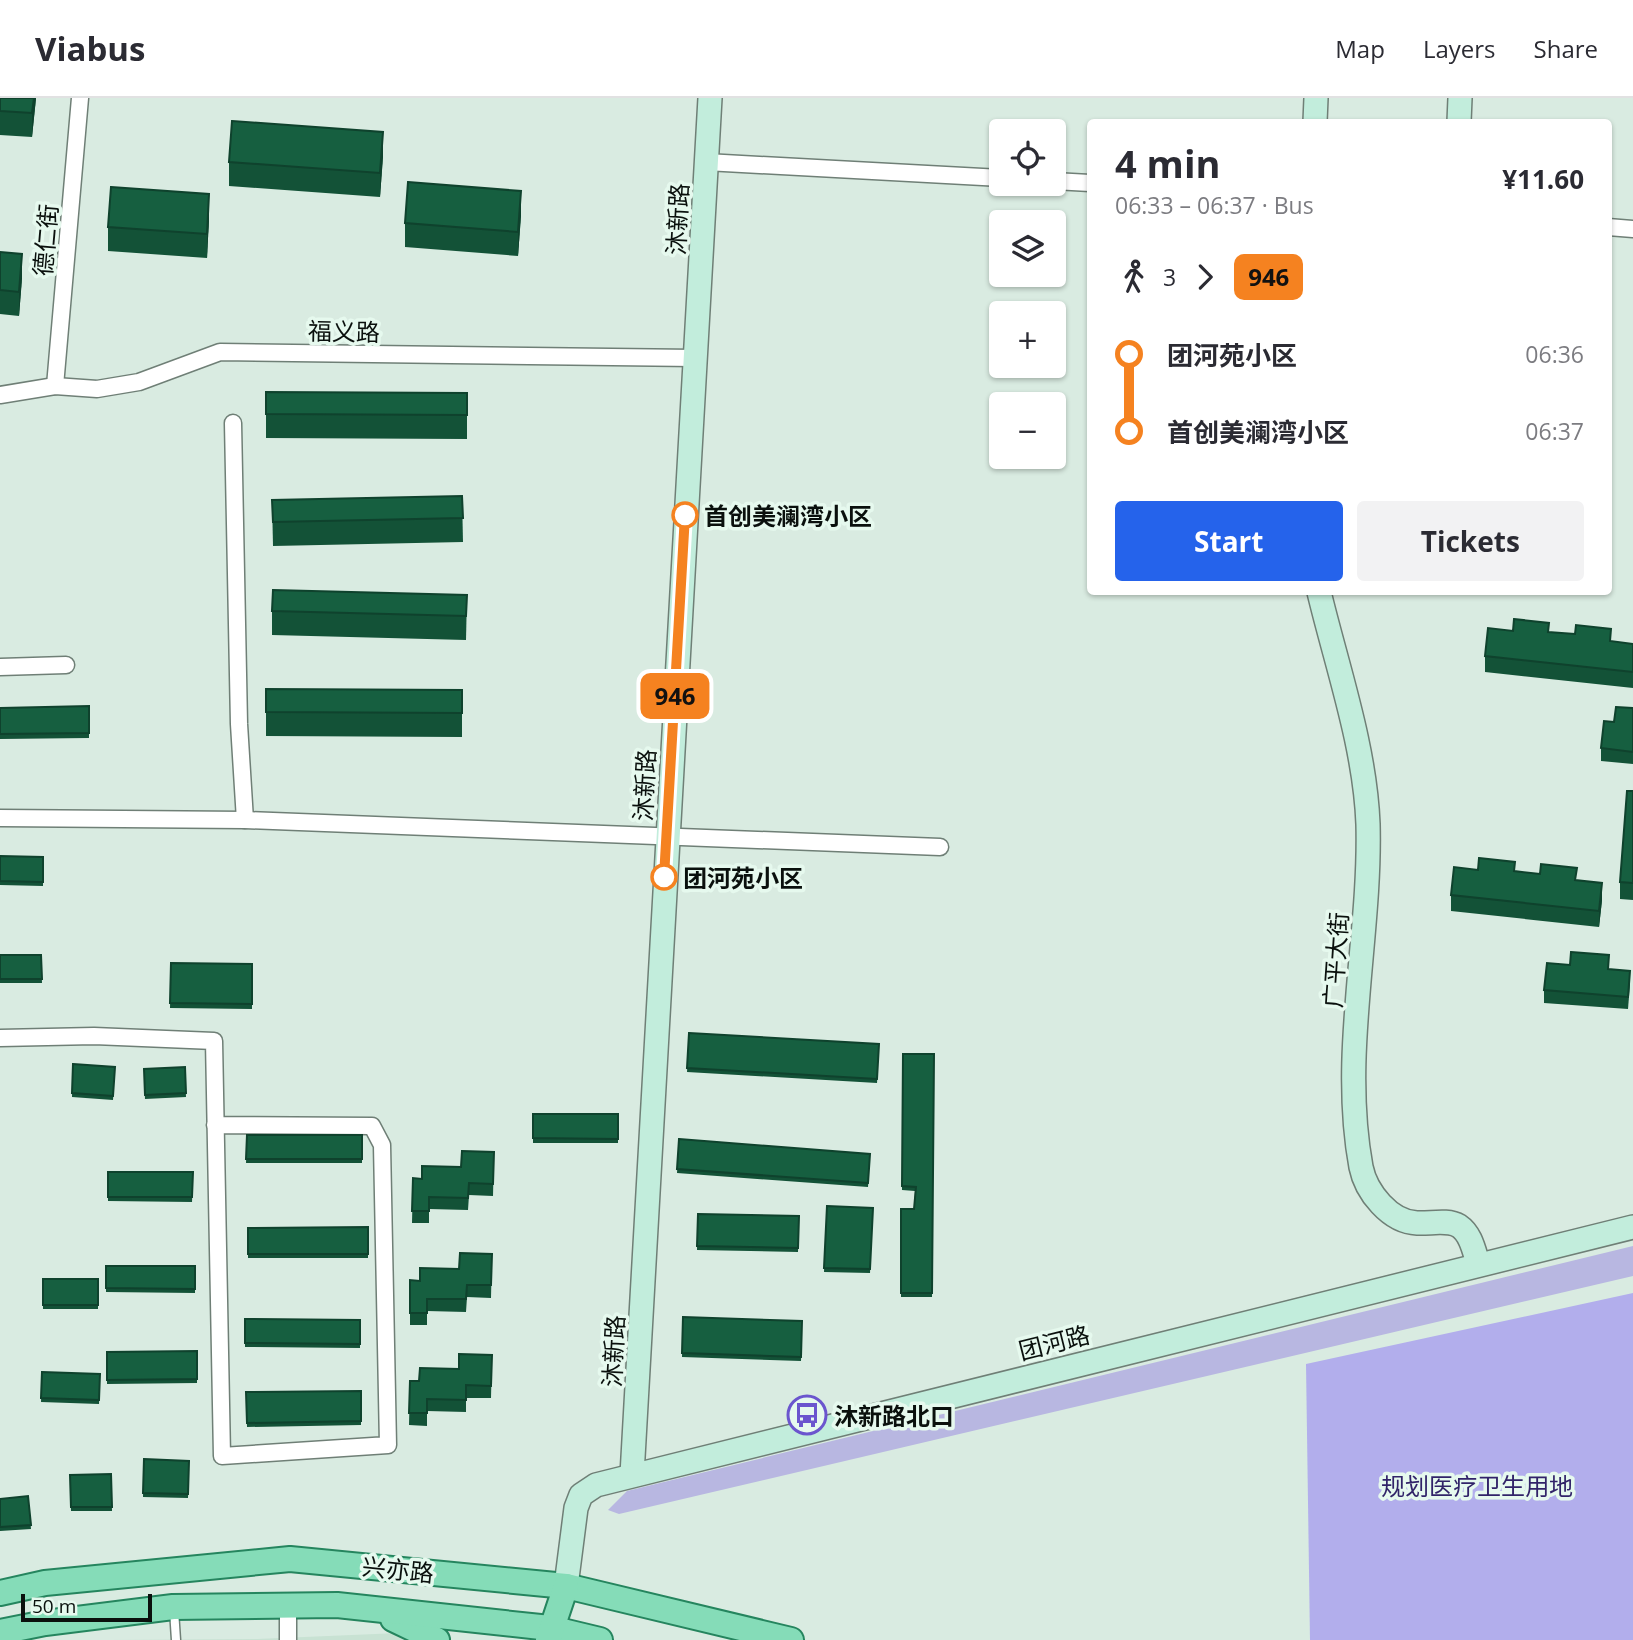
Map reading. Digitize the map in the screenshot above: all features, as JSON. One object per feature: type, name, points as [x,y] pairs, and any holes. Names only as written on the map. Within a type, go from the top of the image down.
[{"type":"main road","name":"兴亦路","points":[[0,1593],[45,1583],[290,1559],[566,1586],[791,1640]]},
{"type":"main road","points":[[549,1634],[566,1586]]},
{"type":"main road","points":[[566,1586],[588,1639]]},
{"type":"main road","name":"兴亦路","points":[[0,1632],[45,1623],[173,1608],[288,1606],[366,1608],[588,1639]]},
{"type":"main road","points":[[366,1608],[423,1631],[437,1640]]},
{"type":"street","name":"德仁街","points":[[55,386],[80,98]]},
{"type":"street","name":"沐新路","points":[[632,1475],[710,98]]},
{"type":"street","points":[[1315,119],[1316,98]]},
{"type":"street","points":[[1458,119],[1460,98]]},
{"type":"street","points":[[706,162],[989,177]]},
{"type":"street","points":[[1066,182],[1087,183]]},
{"type":"street","points":[[1612,227],[1633,229]]},
{"type":"street","name":"福义路","points":[[0,395],[55,386],[97,389],[139,382],[220,352],[695,358]]},
{"type":"street","points":[[233,423],[239,724],[246,820]]},
{"type":"street","name":"广平大街","points":[[1320,595],[1352,726],[1368,821],[1356,1067],[1362,1169],[1374,1196],[1391,1214],[1404,1222],[1441,1222],[1458,1226],[1471,1241],[1478,1263]]},
{"type":"street","points":[[0,667],[66,665]]},
{"type":"street","points":[[0,818],[246,820],[940,847]]},
{"type":"street","points":[[0,1038],[94,1036],[214,1041],[215,1125],[222,1456],[388,1445],[382,1145],[372,1126],[215,1125]]},
{"type":"street","name":"团河路","points":[[566,1586],[569,1546],[576,1508],[582,1495],[596,1485],[1478,1263],[1633,1227]]},
{"type":"street","points":[[288,1606],[288,1640]]},
{"type":"lane","points":[[173,1608],[176,1640]]},
{"type":"shaded area","points":[[1633,1246],[1633,1276],[619,1514],[608,1510],[627,1491]]},
{"type":"shaded area","points":[[399,1633],[405,1640],[110,1640],[257,1639]]},
{"type":"green space","name":"规划医疗卫生用地","points":[[1633,1293],[1633,1640],[1310,1640],[1306,1364]]},
{"type":"building","points":[[0,98],[34,98],[32,113],[0,111]]},
{"type":"building","points":[[232,121],[383,132],[380,173],[229,162]]},
{"type":"building","points":[[408,182],[521,191],[518,232],[405,223]]},
{"type":"building","points":[[111,187],[209,194],[207,234],[108,227]]},
{"type":"building","points":[[0,252],[22,254],[19,292],[0,290]]},
{"type":"building","points":[[266,392],[467,393],[467,415],[266,414]]},
{"type":"building","points":[[462,496],[463,518],[273,522],[272,500]]},
{"type":"building","points":[[273,590],[467,595],[466,616],[272,611]]},
{"type":"building","points":[[1514,619],[1549,623],[1548,632],[1575,634],[1576,625],[1611,629],[1610,641],[1633,644],[1633,672],[1485,656],[1488,628],[1513,631]]},
{"type":"building","points":[[266,689],[462,690],[462,713],[266,712]]},
{"type":"building","points":[[89,706],[89,733],[0,734],[0,708]]},
{"type":"building","points":[[1616,707],[1633,708],[1633,752],[1601,748],[1604,721],[1614,722]]},
{"type":"building","points":[[1627,791],[1633,791],[1633,883],[1620,882]]},
{"type":"building","points":[[0,856],[43,857],[43,882],[0,881]]},
{"type":"building","points":[[1479,858],[1515,862],[1514,871],[1540,874],[1541,864],[1577,868],[1575,880],[1602,883],[1599,911],[1451,895],[1454,867],[1478,870]]},
{"type":"building","points":[[1571,952],[1609,955],[1608,969],[1630,971],[1628,997],[1544,990],[1547,963],[1570,965]]},
{"type":"building","points":[[0,955],[41,955],[42,979],[0,979]]},
{"type":"building","points":[[171,963],[252,964],[252,1004],[170,1003]]},
{"type":"building","points":[[689,1033],[879,1044],[877,1079],[687,1068]]},
{"type":"building","points":[[903,1054],[934,1054],[932,1293],[901,1293],[901,1209],[914,1209],[916,1187],[902,1186]]},
{"type":"building","points":[[73,1064],[115,1067],[113,1096],[72,1093]]},
{"type":"building","points":[[185,1067],[186,1093],[145,1095],[144,1069]]},
{"type":"building","points":[[533,1114],[618,1114],[618,1139],[533,1138]]},
{"type":"building","points":[[247,1135],[362,1135],[362,1159],[246,1159]]},
{"type":"building","points":[[679,1139],[870,1154],[868,1183],[677,1169]]},
{"type":"building","points":[[462,1151],[494,1152],[493,1184],[469,1183],[468,1198],[429,1197],[429,1211],[412,1211],[413,1178],[422,1179],[422,1166],[461,1167]]},
{"type":"building","points":[[108,1172],[193,1172],[192,1197],[108,1197]]},
{"type":"building","points":[[827,1206],[873,1208],[870,1269],[824,1268]]},
{"type":"building","points":[[698,1214],[799,1216],[798,1248],[697,1246]]},
{"type":"building","points":[[368,1227],[368,1254],[248,1254],[248,1228]]},
{"type":"building","points":[[460,1253],[492,1254],[491,1285],[467,1285],[466,1299],[427,1299],[427,1313],[410,1313],[410,1280],[420,1281],[420,1268],[459,1269]]},
{"type":"building","points":[[106,1266],[195,1266],[195,1289],[106,1288]]},
{"type":"building","points":[[43,1279],[98,1279],[98,1305],[43,1305]]},
{"type":"building","points":[[683,1317],[802,1321],[801,1357],[682,1353]]},
{"type":"building","points":[[245,1319],[360,1320],[360,1344],[245,1343]]},
{"type":"building","points":[[197,1351],[197,1379],[107,1380],[107,1352]]},
{"type":"building","points":[[459,1354],[492,1355],[491,1386],[466,1385],[466,1400],[427,1399],[427,1413],[409,1413],[410,1381],[419,1381],[420,1368],[459,1369]]},
{"type":"building","points":[[42,1372],[100,1374],[99,1400],[41,1398]]},
{"type":"building","points":[[361,1391],[361,1421],[247,1423],[246,1392]]},
{"type":"building","points":[[144,1459],[189,1461],[188,1494],[143,1493]]},
{"type":"building","points":[[111,1474],[112,1507],[71,1507],[70,1475]]},
{"type":"building","points":[[28,1496],[31,1525],[0,1527],[0,1499]]},
{"type":"bus line","name":"946","points":[[664,877],[685,515]]},
{"type":"place","name":"首创美澜湾小区","points":[[685,515]]},
{"type":"place","name":"团河苑小区","points":[[664,877]]},
{"type":"place","name":"沐新路北口","points":[[807,1415]]}]
